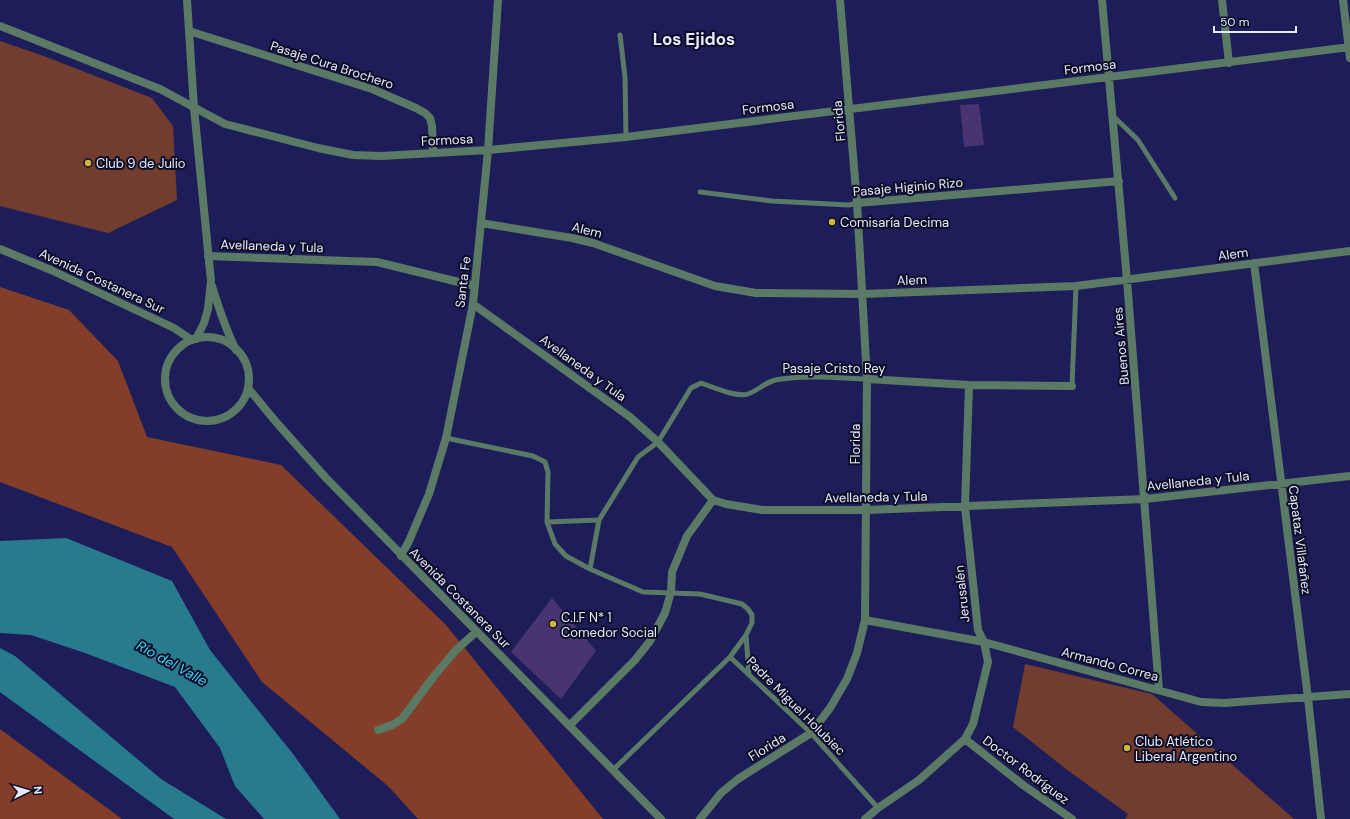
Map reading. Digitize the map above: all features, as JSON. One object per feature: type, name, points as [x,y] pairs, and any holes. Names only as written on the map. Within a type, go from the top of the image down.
[{"type":"street","points":[[187,0],[194,108],[211,281],[224,324],[236,350]]},
{"type":"street","name":"Santa Fe","points":[[401,556],[429,494],[446,438],[473,304],[476,286],[488,150],[498,0]]},
{"type":"street","name":"Florida","points":[[700,819],[721,793],[738,779],[811,733],[830,708],[847,678],[857,654],[865,620],[867,379],[857,203],[840,0]]},
{"type":"street","name":"Buenos Aires","points":[[1102,0],[1128,280],[1159,690]]},
{"type":"street","points":[[1222,0],[1229,62]]},
{"type":"street","points":[[1343,0],[1350,58]]},
{"type":"street","name":"Formosa","points":[[0,26],[160,89],[225,124],[318,148],[353,155],[381,156],[488,150],[626,137],[1349,47]]},
{"type":"street","name":"Pasaje Cura Brochero","points":[[189,31],[372,89],[416,108],[430,118],[432,126],[433,153]]},
{"type":"street","name":"Pasaje Higinio Rizo","points":[[857,203],[1119,181]]},
{"type":"street","name":"Alem","points":[[481,223],[572,238],[593,243],[715,286],[756,292],[863,294],[1076,286],[1350,251]]},
{"type":"street","name":"Avenida Costanera Sur","points":[[0,249],[52,270],[194,339]]},
{"type":"street","name":"Avellaneda y Tula","points":[[208,256],[377,262],[476,286]]},
{"type":"street","name":"Capataz Villafañez","points":[[1254,263],[1308,698],[1321,819]]},
{"type":"street","points":[[194,339],[204,323],[208,309],[211,281]]},
{"type":"street","name":"Avellaneda y Tula","points":[[473,304],[630,417],[658,442],[713,500],[726,504],[762,510],[867,510],[1145,500],[1350,476]]},
{"type":"street","points":[[203,337],[216,338],[227,342],[236,350],[243,358],[247,367],[248,378],[248,388],[238,407],[228,415],[212,421],[199,420],[187,416],[180,411],[169,397],[165,381],[168,364],[175,353],[184,344],[194,339],[203,337]]},
{"type":"street","name":"Pasaje Cristo Rey","points":[[867,379],[969,385],[1072,386]]},
{"type":"street","name":"Jerusalén","points":[[865,819],[878,808],[919,780],[965,739],[973,724],[988,662],[984,642],[978,630],[965,507],[969,385]]},
{"type":"street","name":"Avenida Costanera Sur","points":[[248,388],[326,478],[661,819]]},
{"type":"street","points":[[570,725],[635,660],[650,641],[665,613],[671,592],[672,572],[687,536],[713,500]]},
{"type":"street","name":"Armando Correa","points":[[865,620],[984,642],[1201,702],[1224,703],[1350,694]]},
{"type":"street","points":[[378,730],[392,726],[402,719],[434,676],[456,650],[476,632]]},
{"type":"street","name":"Doctor Rodríguez","points":[[965,739],[1023,785],[1072,819]]},
{"type":"lane","points":[[620,35],[625,77],[626,137]]},
{"type":"lane","points":[[1112,114],[1138,140],[1175,198]]},
{"type":"lane","name":"Pasaje Higinio Rizo","points":[[700,192],[772,201],[849,205],[857,203]]},
{"type":"lane","name":"Pasaje Cristo Rey","points":[[1072,386],[1076,286]]},
{"type":"lane","name":"Pasaje Cristo Rey","points":[[590,569],[599,520],[638,457],[658,442],[691,388],[701,383],[738,395],[747,394],[768,382],[781,378],[867,379]]},
{"type":"lane","points":[[446,438],[533,456],[545,462],[548,472],[548,522],[555,544],[566,556],[590,569],[643,592],[700,594],[742,604],[752,615],[752,623],[746,635],[730,657],[613,770]]},
{"type":"lane","points":[[548,522],[599,520]]},
{"type":"lane","points":[[746,635],[749,675]]},
{"type":"lane","name":"Padre Miguel Holubiec","points":[[730,657],[811,733],[878,808]]},
{"type":"shaded area","name":"Club 9 de Julio","points":[[0,41],[41,55],[152,98],[173,126],[177,200],[108,233],[0,206]]},
{"type":"shaded area","points":[[0,287],[69,310],[118,361],[147,437],[281,465],[446,625],[603,819],[418,819],[388,786],[262,682],[172,547],[0,482]]},
{"type":"shaded area","name":"Club Atlético Liberal Argentino","points":[[1025,664],[1152,694],[1294,819],[1125,819],[1128,814],[1066,769],[1013,727]]},
{"type":"shaded area","points":[[0,729],[122,819],[0,819]]},
{"type":"water","name":"Río del Valle","points":[[66,538],[172,581],[210,650],[293,754],[340,819],[264,819],[235,786],[220,748],[175,687],[85,653],[31,635],[0,633],[0,541]]},
{"type":"water","points":[[0,648],[15,656],[161,779],[226,819],[174,819],[0,692]]},
{"type":"building","points":[[979,104],[984,145],[964,147],[960,105]]},
{"type":"building","name":"C.I.F N* 1 Comedor Social","points":[[552,598],[596,651],[561,699],[511,652]]},
{"type":"place","name":"Club 9 de Julio","points":[[88,163]]},
{"type":"place","name":"Comisaría Decima","points":[[832,222]]},
{"type":"place","name":"C.I.F N* 1 Comedor Social","points":[[553,624]]},
{"type":"place","name":"Club Atlético Liberal Argentino","points":[[1127,748]]},
{"type":"district","name":"Los Ejidos","points":[[694,39]]}]
